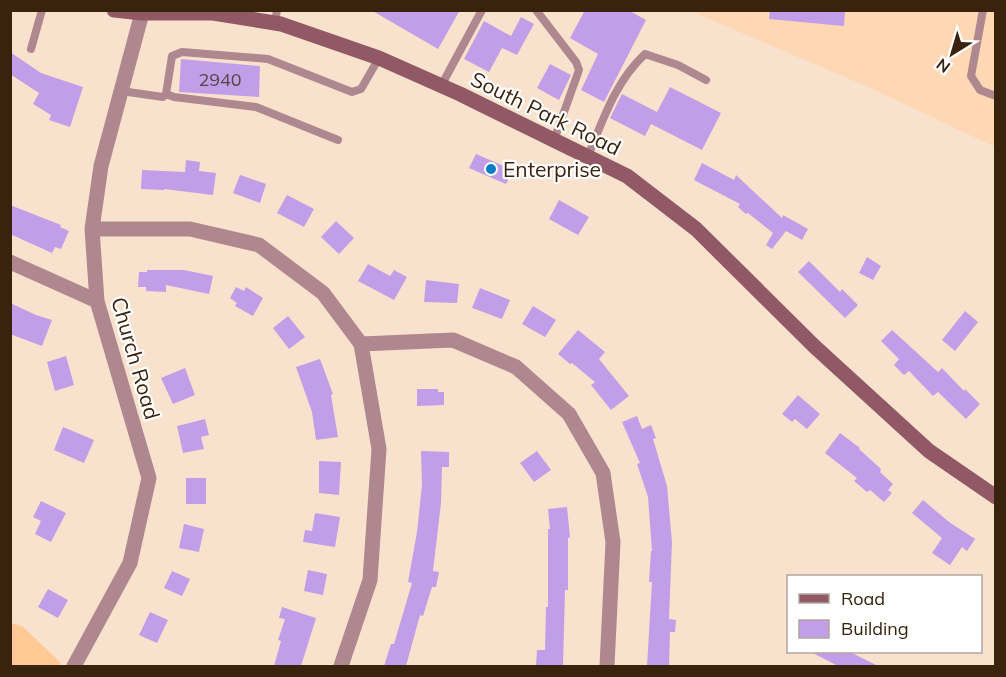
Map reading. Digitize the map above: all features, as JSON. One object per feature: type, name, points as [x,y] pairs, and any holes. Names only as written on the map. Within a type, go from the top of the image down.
[{"type":"main road","name":"South Park Road","points":[[114,10],[276,17],[379,58],[441,86],[627,176],[696,230],[814,346],[929,451],[996,497]]},
{"type":"street","name":"Church Road","points":[[74,666],[130,563],[149,478],[97,301],[92,229],[101,166],[142,13]]},
{"type":"street","points":[[92,229],[190,229],[259,245],[323,293],[361,344],[379,448],[370,580],[342,666]]},
{"type":"street","points":[[10,262],[97,301]]},
{"type":"street","points":[[361,344],[453,340],[516,368],[569,414],[603,473],[605,485],[613,543],[607,666]]},
{"type":"lane","points":[[31,49],[42,10]]},
{"type":"lane","points":[[441,86],[482,10]]},
{"type":"lane","points":[[536,10],[576,62],[579,70],[554,140]]},
{"type":"lane","points":[[982,10],[971,76],[980,90],[996,96]]},
{"type":"lane","points":[[121,91],[163,98],[166,94],[172,56],[182,52],[268,58],[352,92],[361,89],[379,58]]},
{"type":"lane","points":[[588,156],[613,95],[629,69],[645,54],[678,65],[706,80]]},
{"type":"lane","points":[[166,94],[174,98],[256,107],[338,140]]},
{"type":"shaded area","points":[[690,11],[995,11],[995,147],[868,87]]},
{"type":"shaded area","points":[[11,623],[22,626],[61,663],[59,666],[11,666]]},
{"type":"building","points":[[371,10],[460,10],[438,49]]},
{"type":"building","points":[[585,10],[628,10],[646,20],[604,102],[581,90],[598,54],[570,38]]},
{"type":"building","points":[[770,10],[845,10],[844,26],[769,19]]},
{"type":"building","points":[[521,17],[534,24],[517,55],[502,48],[489,72],[464,59],[484,21],[511,36]]},
{"type":"building","points":[[10,52],[41,73],[83,87],[70,127],[49,120],[51,115],[33,104],[39,93],[10,74]]},
{"type":"building","points":[[181,59],[260,66],[259,97],[179,92]]},
{"type":"building","points":[[550,64],[571,75],[559,100],[537,88]]},
{"type":"building","points":[[670,87],[721,113],[702,150],[651,124],[645,136],[610,118],[622,94],[657,112]]},
{"type":"building","name":"Enterprise","points":[[476,154],[513,170],[506,184],[469,168]]},
{"type":"building","points":[[186,160],[200,162],[199,171],[216,173],[213,195],[164,189],[141,189],[142,170],[185,172]]},
{"type":"building","points":[[702,163],[734,180],[736,175],[782,218],[783,215],[808,229],[802,240],[786,231],[772,249],[766,245],[773,233],[738,207],[740,204],[694,180]]},
{"type":"building","points":[[240,175],[266,184],[260,203],[233,193]]},
{"type":"building","points":[[287,195],[314,209],[304,227],[277,213]]},
{"type":"building","points":[[559,200],[589,217],[578,235],[549,219]]},
{"type":"building","points":[[10,205],[61,225],[60,227],[69,231],[61,249],[55,247],[52,253],[10,234]]},
{"type":"building","points":[[336,221],[354,238],[339,254],[321,237]]},
{"type":"building","points":[[867,257],[881,266],[873,280],[859,273]]},
{"type":"building","points":[[809,261],[840,292],[842,289],[858,305],[845,318],[798,272]]},
{"type":"building","points":[[368,264],[390,276],[394,270],[407,277],[394,300],[358,281]]},
{"type":"building","points":[[147,270],[184,270],[213,276],[209,294],[166,285],[166,292],[146,291],[146,287],[138,287],[139,272],[147,272]]},
{"type":"building","points":[[426,280],[459,284],[457,303],[424,302]]},
{"type":"building","points":[[236,287],[244,291],[246,287],[263,298],[253,316],[235,306],[237,303],[230,298]]},
{"type":"building","points":[[480,288],[510,300],[502,319],[472,308]]},
{"type":"building","points":[[10,303],[52,320],[42,346],[10,334]]},
{"type":"building","points":[[533,306],[556,320],[545,337],[522,324]]},
{"type":"building","points":[[965,311],[978,322],[955,351],[942,340]]},
{"type":"building","points":[[288,316],[305,337],[289,349],[273,328]]},
{"type":"building","points":[[578,330],[605,352],[599,359],[629,396],[611,410],[591,385],[595,382],[558,354]]},
{"type":"building","points":[[892,330],[938,372],[942,368],[980,404],[966,419],[938,392],[933,396],[909,371],[904,375],[894,365],[899,359],[881,341]]},
{"type":"building","points":[[66,356],[74,385],[55,391],[47,362]]},
{"type":"building","points":[[320,359],[333,394],[331,395],[338,437],[316,440],[312,412],[296,367]]},
{"type":"building","points":[[185,368],[195,395],[173,404],[161,378]]},
{"type":"building","points":[[417,389],[438,389],[438,392],[444,392],[444,405],[417,406]]},
{"type":"building","points":[[798,395],[820,414],[807,429],[795,419],[792,422],[782,414]]},
{"type":"building","points":[[637,416],[642,429],[651,425],[667,486],[672,542],[669,619],[676,620],[675,632],[670,632],[669,666],[647,666],[652,582],[649,582],[652,551],[648,497],[637,464],[640,463],[622,422]]},
{"type":"building","points":[[205,419],[209,435],[201,437],[204,449],[183,453],[177,426]]},
{"type":"building","points":[[63,427],[94,440],[84,463],[54,450]]},
{"type":"building","points":[[840,433],[860,448],[893,484],[888,490],[892,493],[884,502],[870,490],[867,492],[854,481],[857,478],[825,453]]},
{"type":"building","points":[[421,451],[449,452],[449,467],[442,467],[441,503],[433,571],[439,572],[436,587],[432,587],[423,616],[420,615],[406,666],[384,666],[391,644],[394,644],[412,583],[408,582],[422,485]]},
{"type":"building","points":[[537,451],[551,470],[534,482],[520,463]]},
{"type":"building","points":[[319,461],[341,462],[339,495],[319,493]]},
{"type":"building","points":[[186,478],[206,478],[206,504],[186,504]]},
{"type":"building","points":[[923,500],[949,522],[975,539],[967,551],[962,547],[950,565],[932,553],[942,538],[912,513]]},
{"type":"building","points":[[41,501],[66,513],[51,542],[35,534],[41,521],[33,517]]},
{"type":"building","points":[[567,507],[570,537],[568,538],[568,590],[565,590],[563,666],[536,666],[537,650],[545,650],[546,607],[548,607],[548,529],[550,529],[548,509]]},
{"type":"building","points":[[315,513],[340,517],[335,547],[303,542],[305,530],[312,531]]},
{"type":"building","points":[[184,524],[204,529],[199,552],[179,548]]},
{"type":"building","points":[[308,570],[327,574],[323,595],[304,591]]},
{"type":"building","points":[[172,571],[190,579],[182,596],[164,588]]},
{"type":"building","points":[[48,589],[68,600],[58,618],[38,607]]},
{"type":"building","points":[[282,607],[316,618],[301,666],[274,666],[281,641],[278,640],[285,619],[279,618]]},
{"type":"building","points":[[150,612],[168,620],[157,643],[139,635]]},
{"type":"building","points":[[813,653],[852,653],[878,666],[838,666]]},
{"type":"place","name":"Enterprise","points":[[491,169]]}]
